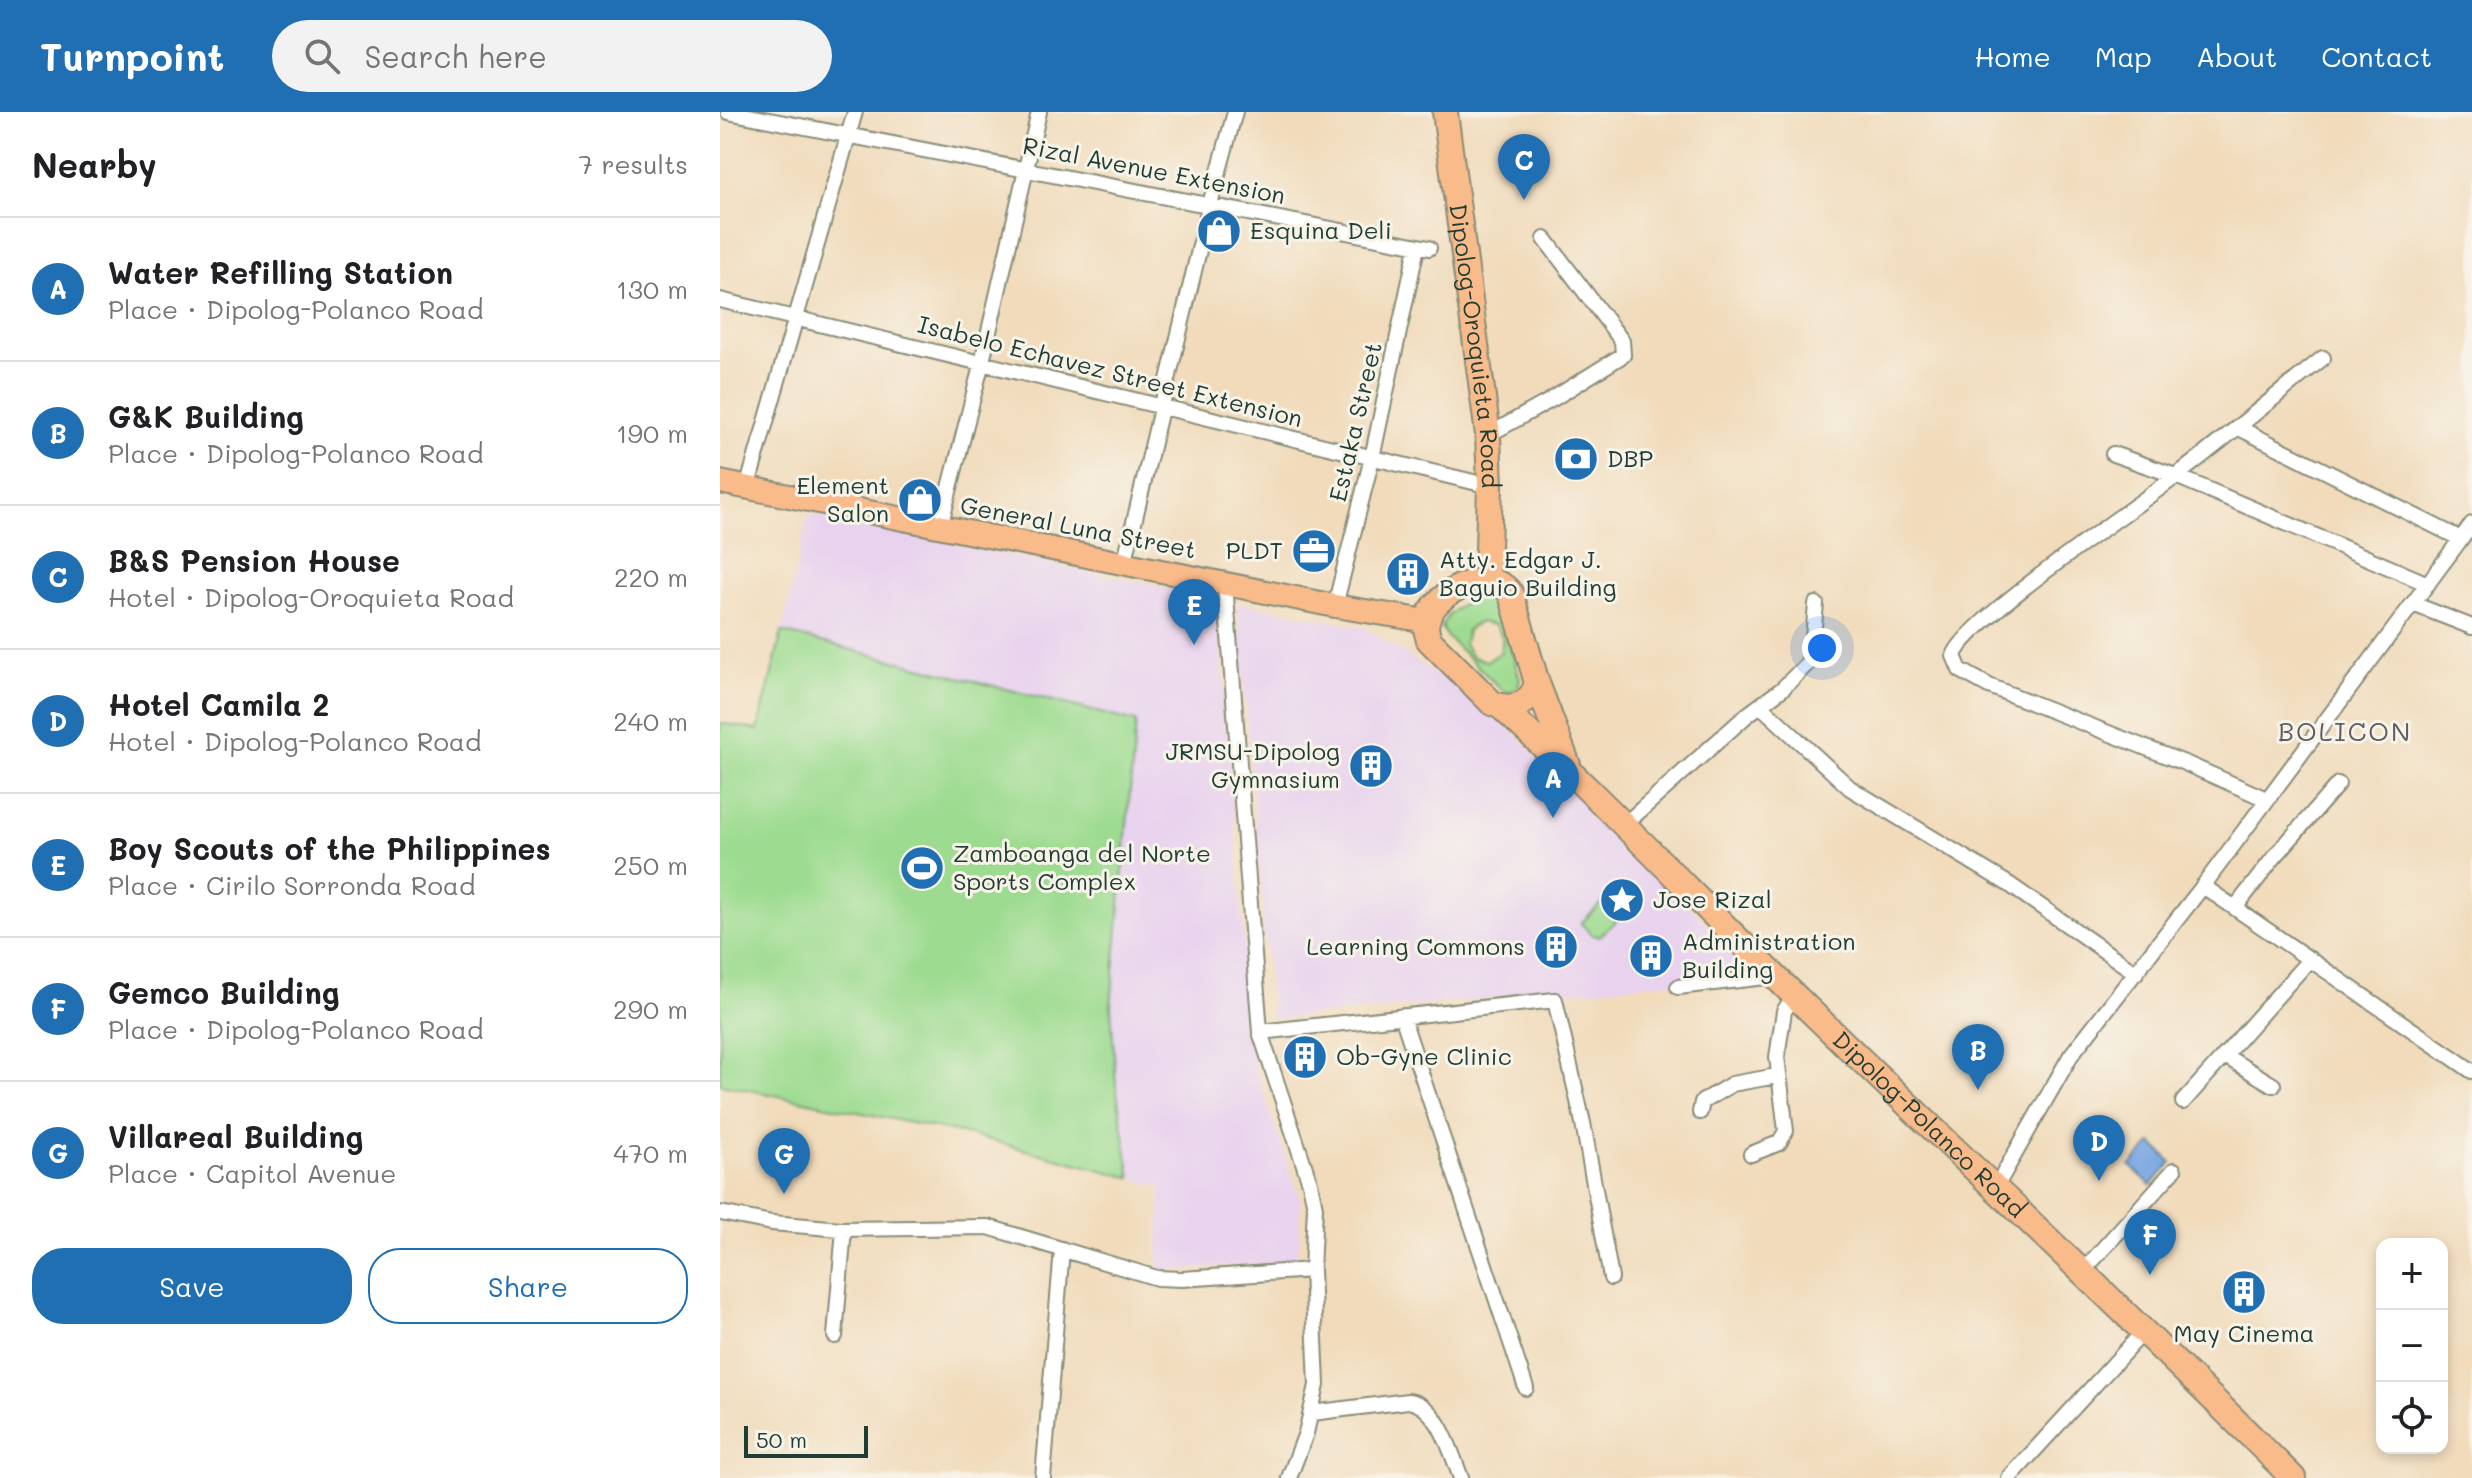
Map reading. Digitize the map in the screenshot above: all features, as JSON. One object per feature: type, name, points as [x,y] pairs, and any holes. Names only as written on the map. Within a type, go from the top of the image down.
[{"type":"highway","name":"Dipolog-Oroquieta Road","points":[[1446,122],[1488,435],[1487,580]]},
{"type":"highway","points":[[1427,621],[1438,603],[1464,585],[1487,580],[1505,586],[1511,594],[1537,683],[1568,768]]},
{"type":"highway","name":"Dipolog-Polanco Road","points":[[1427,621],[1426,630],[1435,647],[1492,703],[1501,707],[1568,768],[1775,976],[2083,1271],[2293,1478]]},
{"type":"highway","points":[[1501,707],[1519,705],[1535,692],[1537,683]]},
{"type":"main road","name":"General Luna Street","points":[[720,482],[1335,606],[1427,621]]},
{"type":"street","name":"Rizal Avenue Extension","points":[[728,112],[1423,247]]},
{"type":"street","points":[[747,488],[855,112]]},
{"type":"street","points":[[940,527],[982,362],[1039,112]]},
{"type":"street","points":[[1124,564],[1235,112]]},
{"type":"street","points":[[1488,435],[1623,355],[1622,341],[1545,239]]},
{"type":"street","name":"Estaka Street","points":[[1335,606],[1423,247]]},
{"type":"street","name":"Isabelo Echavez Street Extension","points":[[720,300],[1490,486]]},
{"type":"street","points":[[2266,799],[2187,764],[1989,686],[1960,670],[1954,656],[1963,641],[2008,601],[2176,476],[2323,358]]},
{"type":"street","points":[[2237,427],[2461,539]]},
{"type":"street","points":[[2113,454],[2176,476],[2428,584]]},
{"type":"street","points":[[1996,1187],[2071,1055],[2203,886],[2472,524]]},
{"type":"street","points":[[1225,584],[1260,1032],[1310,1183],[1315,1207],[1312,1270],[1317,1385],[1312,1413],[1289,1478]]},
{"type":"street","points":[[1624,825],[1808,663],[1816,604]]},
{"type":"street","points":[[2413,604],[2472,627]]},
{"type":"street","points":[[1761,706],[1850,788],[2010,885],[2136,973]]},
{"type":"street","points":[[2235,908],[2338,784]]},
{"type":"street","points":[[2203,886],[2472,1071]]},
{"type":"street","points":[[2183,1102],[2310,959]]},
{"type":"street","points":[[1678,987],[1775,976]]},
{"type":"street","points":[[1751,1154],[1784,1138],[1787,1123],[1777,1076],[1777,1057],[1784,1011],[1795,995]]},
{"type":"street","points":[[1260,1032],[1555,1000],[1583,1123],[1611,1278]]},
{"type":"street","points":[[1402,1016],[1526,1388]]},
{"type":"street","points":[[2225,1056],[2273,1085]]},
{"type":"street","points":[[1700,1112],[1702,1102],[1732,1084],[1777,1076]]},
{"type":"street","points":[[2083,1271],[2174,1170]]},
{"type":"street","points":[[720,1213],[772,1223],[844,1229],[988,1227],[1157,1278],[1312,1270]]},
{"type":"street","points":[[835,1336],[844,1229]]},
{"type":"street","points":[[1043,1478],[1062,1249]]},
{"type":"street","points":[[2009,1478],[2144,1331]]},
{"type":"street","points":[[1312,1413],[1418,1402],[1427,1408],[1461,1478]]},
{"type":"shaded area","points":[[808,514],[1217,598],[1254,1066],[1300,1198],[1299,1249],[1294,1261],[1158,1271],[1161,1187],[1131,1178],[1116,1087],[1111,1006],[1136,722],[782,632]]},
{"type":"shaded area","points":[[1237,602],[1366,628],[1492,711],[1758,974],[1272,1019]]},
{"type":"green space","points":[[1486,596],[1496,601],[1520,679],[1518,687],[1509,692],[1502,690],[1447,637],[1442,628],[1453,611]],"holes":[[[1480,622],[1495,625],[1503,638],[1500,653],[1487,661],[1472,657],[1464,644],[1467,630]]]},
{"type":"green space","name":"Zamboanga del Norte Sports Complex","points":[[782,632],[1136,722],[1111,1006],[1116,1087],[1131,1178],[970,1135],[720,1084],[720,723],[758,730]]},
{"type":"green space","points":[[1620,886],[1633,899],[1632,906],[1600,936],[1592,935],[1581,923]]},
{"type":"water","points":[[2152,1143],[2172,1163],[2151,1185],[2130,1166]]},
{"type":"place","name":"B&S Pension House","points":[[1524,200]]},
{"type":"place","name":"Esquina Deli","points":[[1219,231]]},
{"type":"place","name":"DBP","points":[[1576,459]]},
{"type":"place","name":"Element Salon","points":[[920,500]]},
{"type":"place","name":"PLDT","points":[[1314,551]]},
{"type":"place","name":"Atty. Edgar J. Baguio Building","points":[[1408,574]]},
{"type":"place","name":"Boy Scouts of the Philippines","points":[[1194,645]]},
{"type":"place","name":"JRMSU-Dipolog Gymnasium","points":[[1371,766]]},
{"type":"place","name":"Water Refilling Station","points":[[1553,818]]},
{"type":"place","name":"Zamboanga del Norte Sports Complex","points":[[922,868]]},
{"type":"place","name":"Jose Rizal","points":[[1622,900]]},
{"type":"place","name":"Learning Commons","points":[[1556,947]]},
{"type":"place","name":"Administration Building","points":[[1651,956]]},
{"type":"place","name":"Ob-Gyne Clinic","points":[[1305,1057]]},
{"type":"place","name":"G&K Building","points":[[1978,1090]]},
{"type":"place","name":"Hotel Camila 2","points":[[2099,1181]]},
{"type":"place","name":"Villareal Building","points":[[784,1194]]},
{"type":"place","name":"Gemco Building","points":[[2150,1275]]},
{"type":"place","name":"May Cinema","points":[[2244,1292]]},
{"type":"district","name":"BOLICON","points":[[2345,732]]}]
